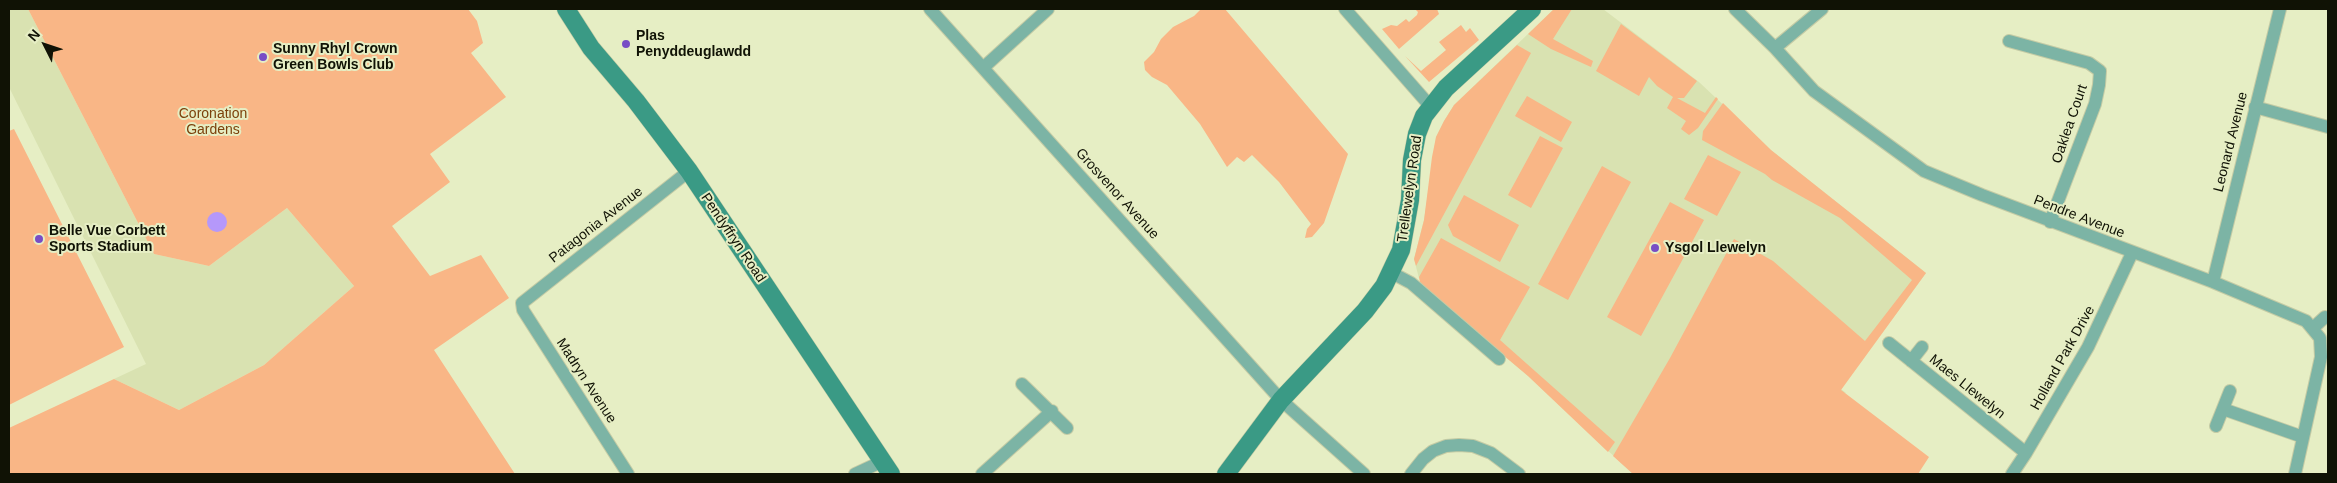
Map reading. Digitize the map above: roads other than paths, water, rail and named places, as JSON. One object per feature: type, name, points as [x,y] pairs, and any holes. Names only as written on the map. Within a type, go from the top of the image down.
[{"type":"street","name":"Pendyffryn Road","points":[[566,9],[591,48],[636,102],[689,172],[887,468]]},
{"type":"street","name":"Grosvenor Avenue","points":[[930,9],[1281,400],[1364,474]]},
{"type":"street","points":[[984,67],[1048,9]]},
{"type":"street","points":[[1346,9],[1431,107]]},
{"type":"street","name":"Trellewelyn Road","points":[[1226,474],[1263,421],[1376,299],[1392,273],[1401,250],[1410,200],[1412,160],[1417,134],[1420,124],[1431,107],[1446,88],[1532,9]]},
{"type":"street","name":"Pendre Avenue","points":[[1735,9],[1775,48],[1814,91],[1924,171],[2050,222],[2213,282],[2297,316],[2314,328]]},
{"type":"street","points":[[1775,48],[1822,9]]},
{"type":"street","name":"Leonard Avenue","points":[[2213,282],[2280,9]]},
{"type":"street","name":"Oaklea Court","points":[[2009,41],[2089,63],[2100,70],[2100,85],[2095,104],[2050,222]]},
{"type":"street","points":[[2255,107],[2328,127]]},
{"type":"street","name":"Patagonia Avenue","points":[[522,303],[689,172]]},
{"type":"street","name":"Holland Park Drive","points":[[2012,474],[2026,454],[2088,347],[2132,253]]},
{"type":"street","points":[[1392,273],[1411,283],[1499,359]]},
{"type":"street","name":"Madryn Avenue","points":[[522,303],[523,310],[628,474]]},
{"type":"street","points":[[2295,474],[2321,357],[2320,338],[2314,328],[2325,317]]},
{"type":"street","name":"Maes Llewelyn","points":[[1889,343],[2026,454]]},
{"type":"street","points":[[1911,361],[1922,347]]},
{"type":"street","points":[[1022,384],[1052,411],[1067,428]]},
{"type":"street","points":[[2216,426],[2230,391]]},
{"type":"street","points":[[2223,409],[2303,437]]},
{"type":"street","points":[[982,474],[1052,411]]},
{"type":"street","points":[[1411,474],[1423,459],[1433,451],[1446,446],[1459,445],[1482,449],[1505,462],[1519,474]]},
{"type":"street","points":[[855,474],[887,468]]},
{"type":"place","name":"Plas Penyddeuglawdd","points":[[626,44]]},
{"type":"place","name":"Sunny Rhyl Crown Green Bowls Club","points":[[263,57]]},
{"type":"place","name":"Belle Vue Corbett Sports Stadium","points":[[39,239]]},
{"type":"place","name":"Ysgol Llewelyn","points":[[1655,248]]},
{"type":"park label","name":"Coronation Gardens","points":[[213,122]]}]
